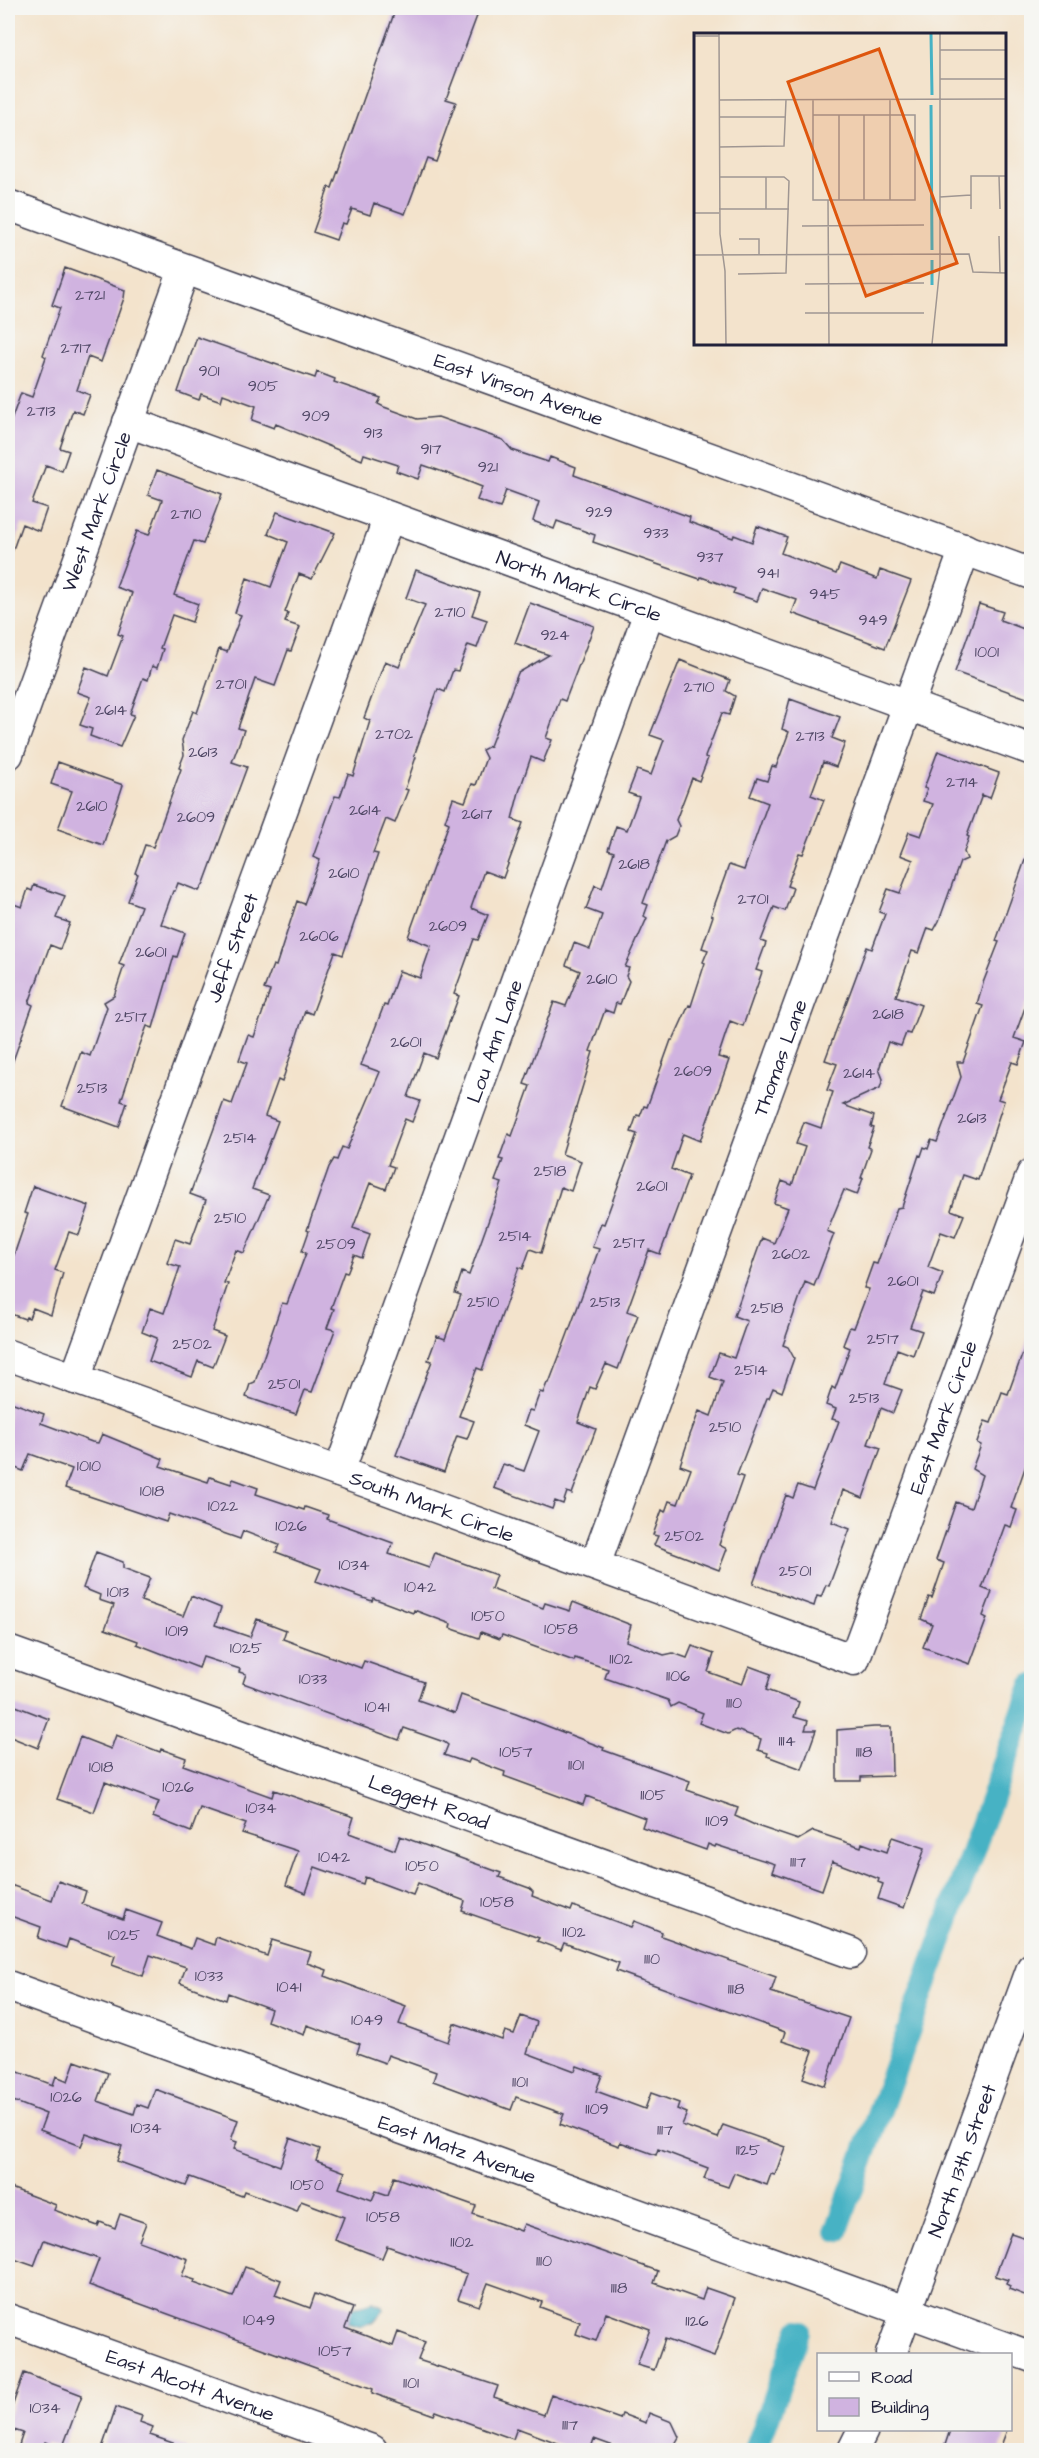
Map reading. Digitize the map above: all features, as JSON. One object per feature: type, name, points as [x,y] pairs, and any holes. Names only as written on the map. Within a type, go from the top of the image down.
[{"type":"street","name":"East Vinson Avenue","points":[[8,205],[1032,574]]},
{"type":"street","name":"West Mark Circle","points":[[8,754],[184,270]]},
{"type":"street","name":"North Mark Circle","points":[[128,422],[1032,750]]},
{"type":"street","name":"Jeff Street","points":[[75,1379],[389,517]]},
{"type":"street","name":"Thomas Lane","points":[[595,1565],[965,549]]},
{"type":"street","name":"Lou Ann Lane","points":[[339,1472],[650,612]]},
{"type":"street","name":"East Mark Circle","points":[[854,1660],[1032,1174]]},
{"type":"street","name":"South Mark Circle","points":[[8,1355],[339,1472],[854,1660]]},
{"type":"street","name":"Leggett Road","points":[[8,1651],[851,1953]]},
{"type":"street","name":"North 13th Street","points":[[892,2353],[1032,1968]]},
{"type":"street","name":"East Matz Avenue","points":[[8,1986],[1032,2357]]},
{"type":"street","name":"East Alcott Avenue","points":[[8,2319],[372,2451]]},
{"type":"street","points":[[853,2451],[862,2431]]},
{"type":"water","points":[[372,2302],[382,2306],[384,2310],[374,2321],[361,2326],[348,2322],[351,2309]]},
{"type":"building","points":[[396,8],[480,8],[446,99],[456,102],[435,161],[426,158],[405,214],[374,203],[370,215],[352,209],[346,224],[342,223],[336,240],[313,232],[329,187],[332,188]]},
{"type":"building","points":[[65,268],[125,290],[124,298],[101,362],[88,357],[77,390],[90,395],[83,414],[73,410],[60,448],[69,451],[62,471],[46,465],[32,503],[47,508],[39,531],[22,524],[10,558],[8,558],[8,429],[21,393],[32,397],[46,357],[43,355],[60,308],[52,305]]},
{"type":"building","points":[[197,337],[315,378],[317,372],[335,379],[334,382],[381,398],[378,404],[417,419],[438,417],[503,440],[512,450],[548,462],[550,457],[576,467],[574,475],[690,517],[689,522],[733,538],[734,535],[752,542],[757,526],[787,537],[781,553],[836,574],[840,565],[877,579],[880,570],[911,581],[885,648],[792,613],[797,600],[762,588],[757,601],[733,593],[735,589],[593,542],[595,535],[557,521],[554,529],[533,521],[539,502],[506,490],[500,508],[477,500],[482,487],[449,474],[423,465],[418,479],[396,471],[398,465],[364,454],[362,460],[276,424],[274,428],[252,420],[256,406],[223,394],[221,401],[201,394],[199,400],[178,392]]},
{"type":"building","points":[[157,470],[222,494],[203,544],[194,541],[174,595],[198,604],[192,622],[172,615],[160,648],[163,649],[157,668],[152,666],[148,680],[143,678],[130,714],[134,715],[120,747],[90,736],[92,729],[80,725],[91,697],[77,692],[86,667],[108,676],[123,636],[118,634],[132,593],[116,587],[137,531],[149,535],[162,500],[148,495]]},
{"type":"building","points":[[277,512],[335,533],[312,579],[299,574],[285,612],[288,613],[285,622],[300,627],[291,651],[288,650],[275,686],[255,679],[238,728],[244,730],[232,762],[247,767],[204,883],[199,891],[178,883],[161,924],[185,933],[177,957],[174,956],[153,1028],[147,1026],[138,1050],[121,1101],[127,1103],[119,1127],[62,1106],[81,1052],[90,1056],[107,1007],[104,1002],[114,996],[124,966],[119,964],[141,906],[128,901],[138,874],[135,873],[145,845],[153,847],[181,769],[179,768],[184,755],[182,740],[193,711],[197,713],[219,649],[227,652],[241,615],[235,613],[247,578],[271,587],[288,542],[268,534]]},
{"type":"building","points":[[416,570],[480,593],[472,615],[487,620],[477,648],[468,645],[458,671],[453,670],[445,692],[438,689],[414,756],[416,757],[405,789],[408,790],[395,823],[386,819],[373,853],[378,854],[343,955],[335,952],[312,1014],[305,1011],[282,1082],[278,1080],[265,1116],[278,1121],[252,1189],[269,1195],[244,1253],[236,1250],[224,1283],[228,1284],[212,1331],[225,1336],[213,1367],[198,1361],[192,1377],[149,1361],[157,1338],[142,1332],[150,1308],[164,1313],[180,1267],[167,1263],[175,1239],[190,1244],[206,1200],[190,1194],[224,1101],[232,1104],[247,1063],[239,1060],[248,1035],[254,1037],[270,991],[264,989],[273,965],[276,966],[297,901],[304,904],[320,860],[313,857],[335,796],[340,797],[348,774],[353,776],[370,721],[364,718],[385,661],[399,667],[425,605],[406,598]]},
{"type":"building","points":[[530,603],[594,626],[565,701],[560,699],[546,738],[552,740],[543,762],[531,757],[512,819],[523,823],[503,878],[484,871],[471,908],[488,915],[478,940],[474,939],[454,994],[459,996],[436,1058],[424,1053],[408,1097],[420,1101],[412,1122],[405,1119],[388,1165],[394,1167],[386,1189],[370,1183],[353,1228],[370,1234],[362,1258],[354,1255],[347,1273],[344,1272],[331,1308],[334,1309],[327,1328],[335,1330],[312,1392],[305,1390],[296,1414],[246,1397],[250,1384],[255,1382],[282,1303],[287,1304],[306,1253],[302,1251],[309,1231],[307,1230],[329,1167],[334,1159],[337,1160],[342,1147],[347,1149],[380,1072],[361,1065],[384,1005],[387,1006],[399,971],[420,978],[431,946],[408,937],[449,823],[445,821],[453,798],[465,802],[472,784],[476,785],[486,758],[482,750],[490,746],[518,673],[549,655],[515,643]]},
{"type":"building","points":[[979,604],[1003,612],[1000,620],[1032,632],[1032,700],[955,672]]},
{"type":"building","points":[[680,660],[730,680],[726,691],[735,696],[729,715],[722,713],[705,757],[708,758],[699,781],[692,778],[676,820],[679,826],[675,836],[666,841],[643,903],[648,905],[644,916],[647,918],[625,967],[629,968],[626,976],[629,981],[620,1004],[616,1003],[613,1013],[605,1010],[590,1051],[593,1052],[562,1154],[581,1161],[571,1191],[561,1187],[541,1253],[530,1249],[523,1269],[519,1267],[482,1370],[477,1368],[459,1416],[474,1421],[467,1439],[457,1436],[444,1472],[396,1455],[432,1361],[428,1360],[437,1336],[445,1339],[461,1295],[455,1293],[462,1272],[469,1275],[502,1183],[495,1181],[503,1160],[499,1159],[508,1134],[512,1136],[530,1086],[524,1084],[554,1002],[566,1006],[580,971],[566,965],[574,943],[590,949],[602,915],[586,909],[595,885],[602,888],[614,852],[608,850],[616,826],[627,830],[639,797],[628,793],[637,770],[651,775],[664,740],[650,735]]},
{"type":"building","points":[[790,699],[840,717],[832,738],[845,743],[836,767],[823,762],[811,795],[824,800],[803,854],[799,853],[787,886],[793,888],[785,911],[774,907],[761,941],[766,943],[756,970],[762,972],[743,1026],[730,1021],[718,1057],[729,1060],[700,1141],[683,1134],[671,1169],[689,1176],[660,1254],[649,1250],[627,1311],[638,1315],[618,1369],[606,1364],[595,1389],[590,1387],[578,1422],[596,1429],[572,1494],[567,1492],[563,1504],[555,1501],[552,1509],[494,1488],[503,1464],[524,1471],[539,1431],[524,1425],[529,1410],[533,1411],[540,1392],[543,1393],[549,1383],[599,1249],[592,1247],[601,1223],[604,1224],[637,1134],[631,1132],[637,1115],[640,1116],[644,1106],[647,1107],[671,1040],[689,1005],[691,1006],[708,950],[702,948],[729,865],[744,870],[768,803],[750,796],[757,778],[767,781],[772,766],[776,767],[789,732],[782,729]]},
{"type":"building","points":[[938,751],[999,773],[990,798],[982,795],[967,836],[969,837],[964,852],[967,859],[960,862],[939,921],[934,930],[928,928],[919,953],[912,951],[896,996],[921,1005],[910,1034],[906,1033],[901,1046],[888,1042],[879,1069],[883,1079],[880,1088],[843,1105],[874,1116],[871,1127],[874,1128],[867,1147],[871,1149],[857,1195],[844,1190],[827,1231],[834,1234],[814,1286],[805,1282],[783,1345],[788,1347],[794,1358],[782,1392],[773,1388],[767,1398],[737,1475],[743,1477],[719,1545],[727,1549],[719,1570],[654,1545],[658,1536],[653,1535],[662,1510],[665,1512],[669,1501],[678,1504],[691,1469],[680,1465],[699,1411],[711,1416],[723,1382],[710,1377],[719,1353],[734,1358],[747,1321],[734,1316],[762,1238],[774,1243],[788,1208],[774,1203],[782,1181],[792,1185],[805,1147],[796,1144],[804,1122],[821,1128],[833,1092],[827,1090],[837,1064],[825,1060],[867,947],[872,949],[885,914],[879,912],[888,889],[900,893],[913,860],[900,855],[909,832],[921,836],[933,804],[923,801],[927,789],[924,788]]},
{"type":"building","points":[[58,762],[123,785],[103,845],[58,829],[72,791],[51,784]]},
{"type":"building","points":[[1029,849],[1032,849],[1032,1003],[1027,1002],[1014,1038],[1026,1042],[1018,1064],[1012,1062],[998,1099],[1004,1101],[978,1180],[963,1175],[951,1210],[964,1215],[955,1237],[941,1232],[928,1267],[943,1273],[934,1296],[923,1292],[910,1327],[922,1331],[913,1355],[897,1349],[885,1384],[902,1390],[893,1413],[881,1408],[868,1444],[881,1448],[863,1498],[843,1490],[832,1522],[850,1529],[829,1586],[826,1585],[821,1597],[817,1596],[814,1606],[753,1584],[786,1495],[793,1498],[798,1485],[813,1490],[839,1421],[832,1419],[836,1409],[826,1405],[832,1387],[835,1389],[850,1348],[843,1345],[850,1327],[854,1328],[869,1289],[864,1288],[873,1263],[877,1264],[897,1208],[902,1207],[919,1155],[921,1156],[924,1147],[928,1149],[931,1140],[937,1142],[961,1077],[957,1062],[963,1062],[983,1006],[977,1004],[983,983],[999,942],[996,941]]},
{"type":"building","points":[[34,885],[65,896],[56,918],[70,923],[60,949],[50,945],[29,1003],[33,1005],[10,1069],[8,1068],[8,902],[22,907],[28,889],[32,891]]},
{"type":"building","points":[[33,1186],[89,1206],[79,1235],[69,1232],[55,1270],[63,1273],[51,1315],[33,1308],[29,1318],[25,1319],[8,1313],[8,1253],[14,1255],[28,1214],[24,1213]]},
{"type":"building","points":[[1029,1336],[1032,1336],[1032,1463],[1027,1462],[1011,1508],[1017,1510],[1011,1527],[1005,1525],[982,1588],[992,1592],[983,1616],[987,1618],[970,1664],[923,1647],[932,1624],[921,1619],[929,1597],[932,1598],[944,1563],[936,1560],[956,1502],[971,1508],[982,1475],[972,1469],[981,1445],[977,1443],[985,1421],[991,1423],[1002,1392],[1008,1394]]},
{"type":"building","points":[[8,1401],[44,1414],[41,1423],[92,1442],[98,1443],[102,1434],[163,1459],[160,1466],[208,1482],[210,1477],[231,1484],[233,1479],[258,1488],[256,1494],[304,1510],[305,1507],[328,1515],[327,1519],[393,1543],[389,1554],[429,1568],[435,1553],[496,1575],[491,1589],[543,1608],[545,1603],[570,1611],[573,1602],[631,1625],[626,1641],[664,1655],[673,1653],[687,1658],[692,1646],[714,1654],[708,1672],[742,1684],[749,1666],[771,1674],[766,1690],[799,1702],[794,1717],[808,1721],[805,1730],[816,1730],[802,1769],[767,1756],[768,1753],[758,1750],[761,1739],[736,1730],[728,1734],[699,1723],[703,1713],[678,1703],[671,1707],[668,1700],[605,1678],[608,1669],[575,1658],[574,1661],[502,1635],[500,1639],[481,1632],[479,1638],[450,1628],[451,1624],[414,1610],[413,1613],[373,1598],[372,1601],[316,1581],[321,1569],[276,1552],[279,1545],[243,1531],[240,1539],[169,1514],[166,1522],[65,1488],[72,1469],[30,1454],[23,1471],[8,1465]]},
{"type":"building","points":[[96,1552],[123,1562],[123,1568],[150,1578],[141,1601],[183,1616],[191,1596],[221,1608],[215,1625],[250,1637],[257,1619],[286,1630],[283,1639],[361,1668],[364,1661],[424,1682],[418,1700],[455,1713],[461,1695],[690,1781],[687,1790],[738,1808],[735,1816],[757,1826],[798,1840],[813,1831],[861,1847],[862,1843],[887,1852],[892,1837],[925,1848],[904,1908],[878,1899],[883,1884],[878,1882],[879,1879],[832,1861],[822,1890],[772,1872],[775,1864],[716,1845],[715,1847],[708,1844],[706,1850],[642,1827],[645,1818],[586,1796],[583,1805],[504,1776],[505,1772],[470,1759],[468,1763],[444,1755],[448,1745],[444,1742],[404,1728],[399,1740],[243,1683],[246,1674],[239,1672],[240,1669],[203,1657],[199,1668],[137,1644],[138,1641],[105,1629],[114,1605],[99,1600],[100,1595],[83,1588]]},
{"type":"building","points":[[8,1703],[49,1719],[38,1748],[8,1736]]},
{"type":"building","points":[[891,1727],[892,1776],[861,1777],[861,1781],[837,1781],[837,1730]]},
{"type":"building","points":[[116,1735],[160,1752],[161,1749],[186,1758],[183,1765],[272,1797],[274,1790],[354,1817],[349,1833],[395,1850],[400,1836],[501,1873],[499,1877],[529,1888],[533,1892],[532,1896],[571,1911],[573,1906],[631,1927],[634,1921],[662,1932],[661,1936],[776,1977],[771,1992],[849,2018],[825,2086],[803,2078],[813,2051],[782,2041],[785,2032],[616,1971],[619,1963],[564,1943],[561,1950],[537,1941],[539,1938],[462,1911],[465,1901],[418,1883],[413,1895],[365,1877],[363,1884],[315,1867],[306,1893],[286,1885],[298,1851],[242,1833],[246,1824],[200,1808],[191,1832],[153,1817],[159,1802],[105,1782],[94,1812],[57,1799],[80,1737],[111,1749]]},
{"type":"building","points":[[58,1881],[86,1891],[82,1904],[123,1919],[126,1910],[162,1923],[157,1936],[191,1949],[195,1938],[214,1945],[216,1937],[267,1956],[272,1940],[311,1952],[307,1963],[327,1970],[325,1976],[406,2006],[399,2024],[448,2042],[454,2023],[502,2040],[505,2031],[514,2034],[521,2016],[537,2022],[527,2053],[575,2071],[577,2066],[602,2075],[596,2091],[645,2109],[651,2093],[679,2103],[677,2109],[687,2113],[682,2125],[718,2138],[723,2125],[785,2147],[775,2175],[771,2174],[767,2185],[734,2173],[728,2187],[704,2179],[708,2168],[658,2149],[656,2155],[620,2142],[619,2146],[570,2128],[560,2124],[564,2114],[516,2097],[511,2110],[433,2081],[436,2072],[388,2055],[385,2063],[357,2053],[360,2044],[307,2025],[304,2035],[267,2021],[271,2009],[228,1993],[226,2000],[180,1983],[186,1967],[150,1955],[143,1976],[112,1965],[115,1956],[69,1939],[66,1948],[38,1938],[41,1927],[8,1915],[8,1884],[52,1900]]},
{"type":"building","points":[[75,2061],[108,2073],[98,2101],[134,2114],[137,2104],[148,2108],[155,2089],[238,2120],[231,2140],[237,2142],[234,2149],[280,2166],[290,2138],[320,2149],[316,2161],[345,2172],[339,2188],[372,2200],[376,2191],[388,2195],[394,2177],[476,2206],[473,2214],[521,2231],[524,2224],[658,2271],[654,2283],[702,2300],[706,2288],[735,2298],[714,2357],[665,2339],[654,2370],[637,2365],[650,2329],[606,2313],[596,2341],[576,2334],[580,2322],[540,2307],[542,2302],[488,2283],[479,2306],[458,2299],[467,2274],[387,2246],[382,2258],[335,2240],[344,2217],[301,2201],[297,2211],[244,2191],[242,2196],[190,2177],[186,2186],[117,2161],[122,2146],[86,2134],[81,2146],[40,2130],[46,2114],[8,2099],[8,2068],[53,2085],[56,2076],[68,2081]]},
{"type":"building","points":[[8,2187],[56,2205],[54,2210],[98,2226],[100,2222],[115,2228],[120,2214],[146,2223],[139,2241],[188,2259],[182,2276],[195,2280],[194,2283],[233,2297],[245,2267],[281,2280],[275,2295],[310,2308],[315,2294],[353,2308],[345,2328],[393,2346],[398,2332],[425,2342],[418,2360],[498,2386],[494,2397],[544,2415],[551,2394],[620,2419],[622,2414],[646,2423],[649,2413],[672,2422],[679,2437],[671,2451],[627,2451],[594,2439],[590,2451],[561,2451],[563,2445],[517,2428],[513,2439],[436,2411],[434,2415],[372,2393],[373,2389],[89,2285],[99,2259],[44,2240],[34,2266],[8,2257]]},
{"type":"building","points":[[1011,2233],[1032,2240],[1032,2298],[1009,2289],[1010,2286],[1006,2284],[1008,2280],[995,2276]]},
{"type":"building","points":[[24,2373],[82,2395],[62,2449],[45,2442],[42,2451],[19,2445],[23,2433],[8,2428],[8,2418]]},
{"type":"building","points":[[116,2407],[142,2416],[140,2422],[153,2427],[150,2435],[187,2448],[186,2451],[101,2451]]},
{"type":"building","points":[[950,2431],[1007,2431],[999,2451],[943,2451]]},
{"type":"waterway","points":[[837,2230],[1032,1686]]},
{"type":"waterway","points":[[756,2450],[799,2331]]}]
